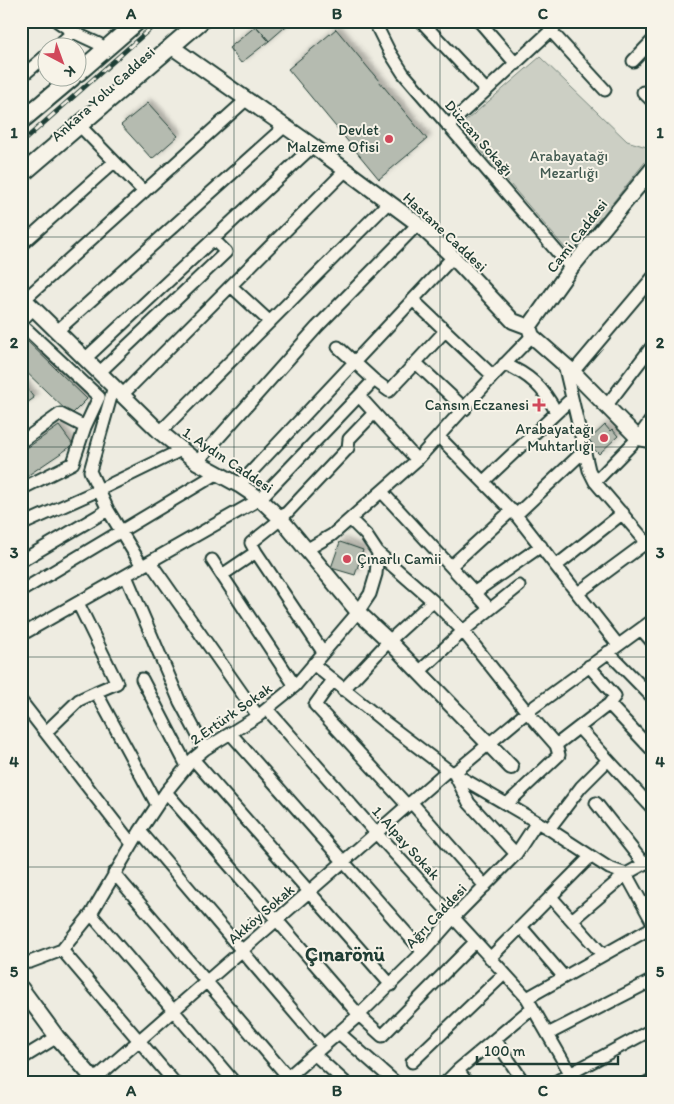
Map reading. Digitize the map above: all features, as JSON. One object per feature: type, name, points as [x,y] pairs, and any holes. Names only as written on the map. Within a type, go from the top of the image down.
[{"type":"highway","points":[[88,53],[125,21]]},
{"type":"highway","name":"Ankara Yolu Caddesi","points":[[88,64],[138,21]]},
{"type":"highway","name":"Ankara Yolu Caddesi","points":[[21,168],[186,21]]},
{"type":"highway","points":[[21,175],[202,21]]},
{"type":"highway","points":[[21,108],[46,88]]},
{"type":"highway","points":[[21,121],[60,88]]},
{"type":"main road","name":"Hastane Caddesi","points":[[172,46],[313,146],[418,224],[453,257],[513,321],[530,331],[607,405],[638,438]]},
{"type":"main road","name":"Cami Caddesi","points":[[530,331],[572,268],[653,168]]},
{"type":"main road","name":"1. Aydın Caddesi","points":[[27,301],[160,432],[198,462],[260,499],[281,519],[358,612],[389,641],[511,767]]},
{"type":"main road","points":[[638,438],[653,441]]},
{"type":"main road","points":[[21,988],[58,1037],[95,1081]]},
{"type":"street","points":[[57,21],[73,32],[99,44]]},
{"type":"street","name":"Düzcan Sokağı","points":[[373,21],[378,27],[389,52],[403,73],[572,268]]},
{"type":"street","points":[[422,21],[486,90]]},
{"type":"street","points":[[479,21],[516,64]]},
{"type":"street","points":[[448,126],[561,21]]},
{"type":"street","points":[[551,31],[605,90]]},
{"type":"street","points":[[66,38],[73,32]]},
{"type":"street","points":[[633,61],[653,40]]},
{"type":"street","points":[[21,77],[38,63]]},
{"type":"street","points":[[643,92],[653,102]]},
{"type":"street","points":[[21,489],[73,462],[85,427],[99,397],[21,323],[27,301],[144,192],[247,100]]},
{"type":"street","points":[[80,126],[144,192]]},
{"type":"street","points":[[57,331],[285,126]]},
{"type":"street","points":[[86,358],[313,146]]},
{"type":"street","points":[[21,245],[114,162]]},
{"type":"street","points":[[119,390],[232,286],[346,170]]},
{"type":"street","points":[[160,432],[389,202]]},
{"type":"street","points":[[198,462],[316,328],[418,224]]},
{"type":"street","points":[[100,372],[226,252],[213,239]]},
{"type":"street","points":[[239,485],[453,257]]},
{"type":"street","points":[[578,593],[650,546],[595,482],[589,470],[571,399],[568,368],[653,277]]},
{"type":"street","points":[[232,286],[270,322]]},
{"type":"street","points":[[413,300],[493,376]]},
{"type":"street","points":[[338,347],[389,391],[445,331]]},
{"type":"street","points":[[306,550],[332,536],[352,520],[417,460],[465,409],[530,331]]},
{"type":"street","points":[[607,405],[653,345]]},
{"type":"street","points":[[416,363],[465,409]]},
{"type":"street","points":[[504,364],[516,369],[537,384],[546,394],[556,412]]},
{"type":"street","points":[[21,635],[260,499],[374,380]]},
{"type":"street","name":"1. Alpay Sokak","points":[[119,390],[90,471],[108,510],[121,531],[262,712],[454,917],[529,1003],[570,1073]]},
{"type":"street","points":[[359,396],[417,460]]},
{"type":"street","points":[[484,481],[571,399]]},
{"type":"street","points":[[323,652],[250,544],[281,519],[348,448],[349,439],[374,413]]},
{"type":"street","points":[[21,442],[60,414],[85,427]]},
{"type":"street","points":[[595,482],[638,438],[653,417]]},
{"type":"street","points":[[439,437],[514,512],[618,645]]},
{"type":"street","points":[[21,525],[181,450]]},
{"type":"street","points":[[451,566],[584,451]]},
{"type":"street","points":[[21,591],[218,473]]},
{"type":"street","points":[[382,492],[490,609]]},
{"type":"street","points":[[21,561],[108,510]]},
{"type":"street","points":[[556,566],[623,513]]},
{"type":"street","points":[[352,520],[378,554],[433,600],[463,631],[527,712],[556,745],[559,755],[508,804]]},
{"type":"street","points":[[475,592],[541,546]]},
{"type":"street","points":[[222,575],[256,552]]},
{"type":"street","name":"2.Ertürk Sokak","points":[[62,950],[91,914],[114,873],[157,805],[190,763],[205,749],[231,734],[295,686],[358,612],[370,594],[376,574],[378,554]]},
{"type":"street","points":[[212,560],[295,686]]},
{"type":"street","points":[[126,576],[180,702],[205,749]]},
{"type":"street","points":[[419,672],[463,631],[519,586]]},
{"type":"street","points":[[344,690],[389,641],[433,600]]},
{"type":"street","points":[[46,732],[80,700],[117,682],[78,603]]},
{"type":"street","name":"Akköy Sokak","points":[[95,1081],[173,1010],[409,804],[527,712],[653,620]]},
{"type":"street","points":[[641,629],[653,643]]},
{"type":"street","points":[[608,652],[653,698]]},
{"type":"street","points":[[313,664],[451,772],[549,829],[590,857],[609,868],[626,874],[653,925],[564,977],[529,1003],[495,1039],[445,1083]]},
{"type":"street","points":[[556,745],[609,704],[615,696],[589,666]]},
{"type":"street","points":[[142,679],[190,763],[309,892],[390,985]]},
{"type":"street","points":[[333,680],[315,705],[485,886]]},
{"type":"street","points":[[96,692],[157,805]]},
{"type":"street","points":[[21,701],[132,844]]},
{"type":"street","points":[[609,704],[651,745]]},
{"type":"street","points":[[579,728],[653,808]]},
{"type":"street","points":[[231,734],[423,952]]},
{"type":"street","points":[[549,829],[580,787],[608,760]]},
{"type":"street","points":[[451,772],[469,803],[516,854]]},
{"type":"street","points":[[166,792],[359,1016],[382,1036],[475,942]]},
{"type":"street","points":[[572,920],[626,874],[648,860],[596,803]]},
{"type":"street","name":"Ağrı Caddesi","points":[[285,1080],[359,1016],[423,952],[454,917],[516,854],[537,822]]},
{"type":"street","points":[[140,831],[323,1046]]},
{"type":"street","points":[[490,958],[590,857]]},
{"type":"street","points":[[114,873],[207,981],[285,1080]]},
{"type":"street","points":[[551,897],[603,955]]},
{"type":"street","points":[[91,914],[235,1083]]},
{"type":"street","points":[[521,927],[564,977]]},
{"type":"street","points":[[21,963],[30,962],[62,950],[175,1083]]},
{"type":"street","points":[[412,1062],[504,974]]},
{"type":"street","points":[[548,1034],[653,980]]},
{"type":"street","points":[[554,1083],[653,1029]]},
{"type":"street","points":[[338,1033],[390,1081]]},
{"type":"street","points":[[21,1059],[58,1037]]},
{"type":"street","points":[[495,1039],[524,1083]]},
{"type":"street","points":[[314,1054],[346,1083]]},
{"type":"street","points":[[458,1070],[467,1083]]},
{"type":"street","points":[[646,1083],[653,1079]]},
{"type":"green space","name":"Arabayatağı Mezarlığı","points":[[540,57],[627,141],[653,149],[653,152],[571,255],[460,126]]},
{"type":"building","points":[[262,21],[292,21],[269,41],[256,26]]},
{"type":"building","points":[[256,26],[269,41],[241,63],[229,48]]},
{"type":"building","points":[[336,29],[427,139],[379,179],[288,69]]},
{"type":"building","points":[[148,103],[178,136],[152,159],[121,125]]},
{"type":"building","points":[[23,337],[87,399],[71,415],[21,367],[21,339]]},
{"type":"building","points":[[21,380],[34,398],[21,407]]},
{"type":"building","name":"Arabayatağı Muhtarlığı","points":[[605,425],[618,436],[599,454],[592,447],[594,445],[589,440]]},
{"type":"building","points":[[59,426],[73,445],[21,480],[21,452]]},
{"type":"building","name":"Çınarlı Camii","points":[[340,542],[363,550],[355,575],[331,568]]},
{"type":"railway","points":[[21,143],[159,21]]},
{"type":"place","name":"Devlet Malzeme Ofisi","points":[[389,139]]},
{"type":"place","name":"Cansın Eczanesi","points":[[539,405]]},
{"type":"place","name":"Arabayatağı Muhtarlığı","points":[[604,438]]},
{"type":"place","name":"Çınarlı Camii","points":[[347,559]]},
{"type":"district","name":"Çınarönü","points":[[345,954]]}]
